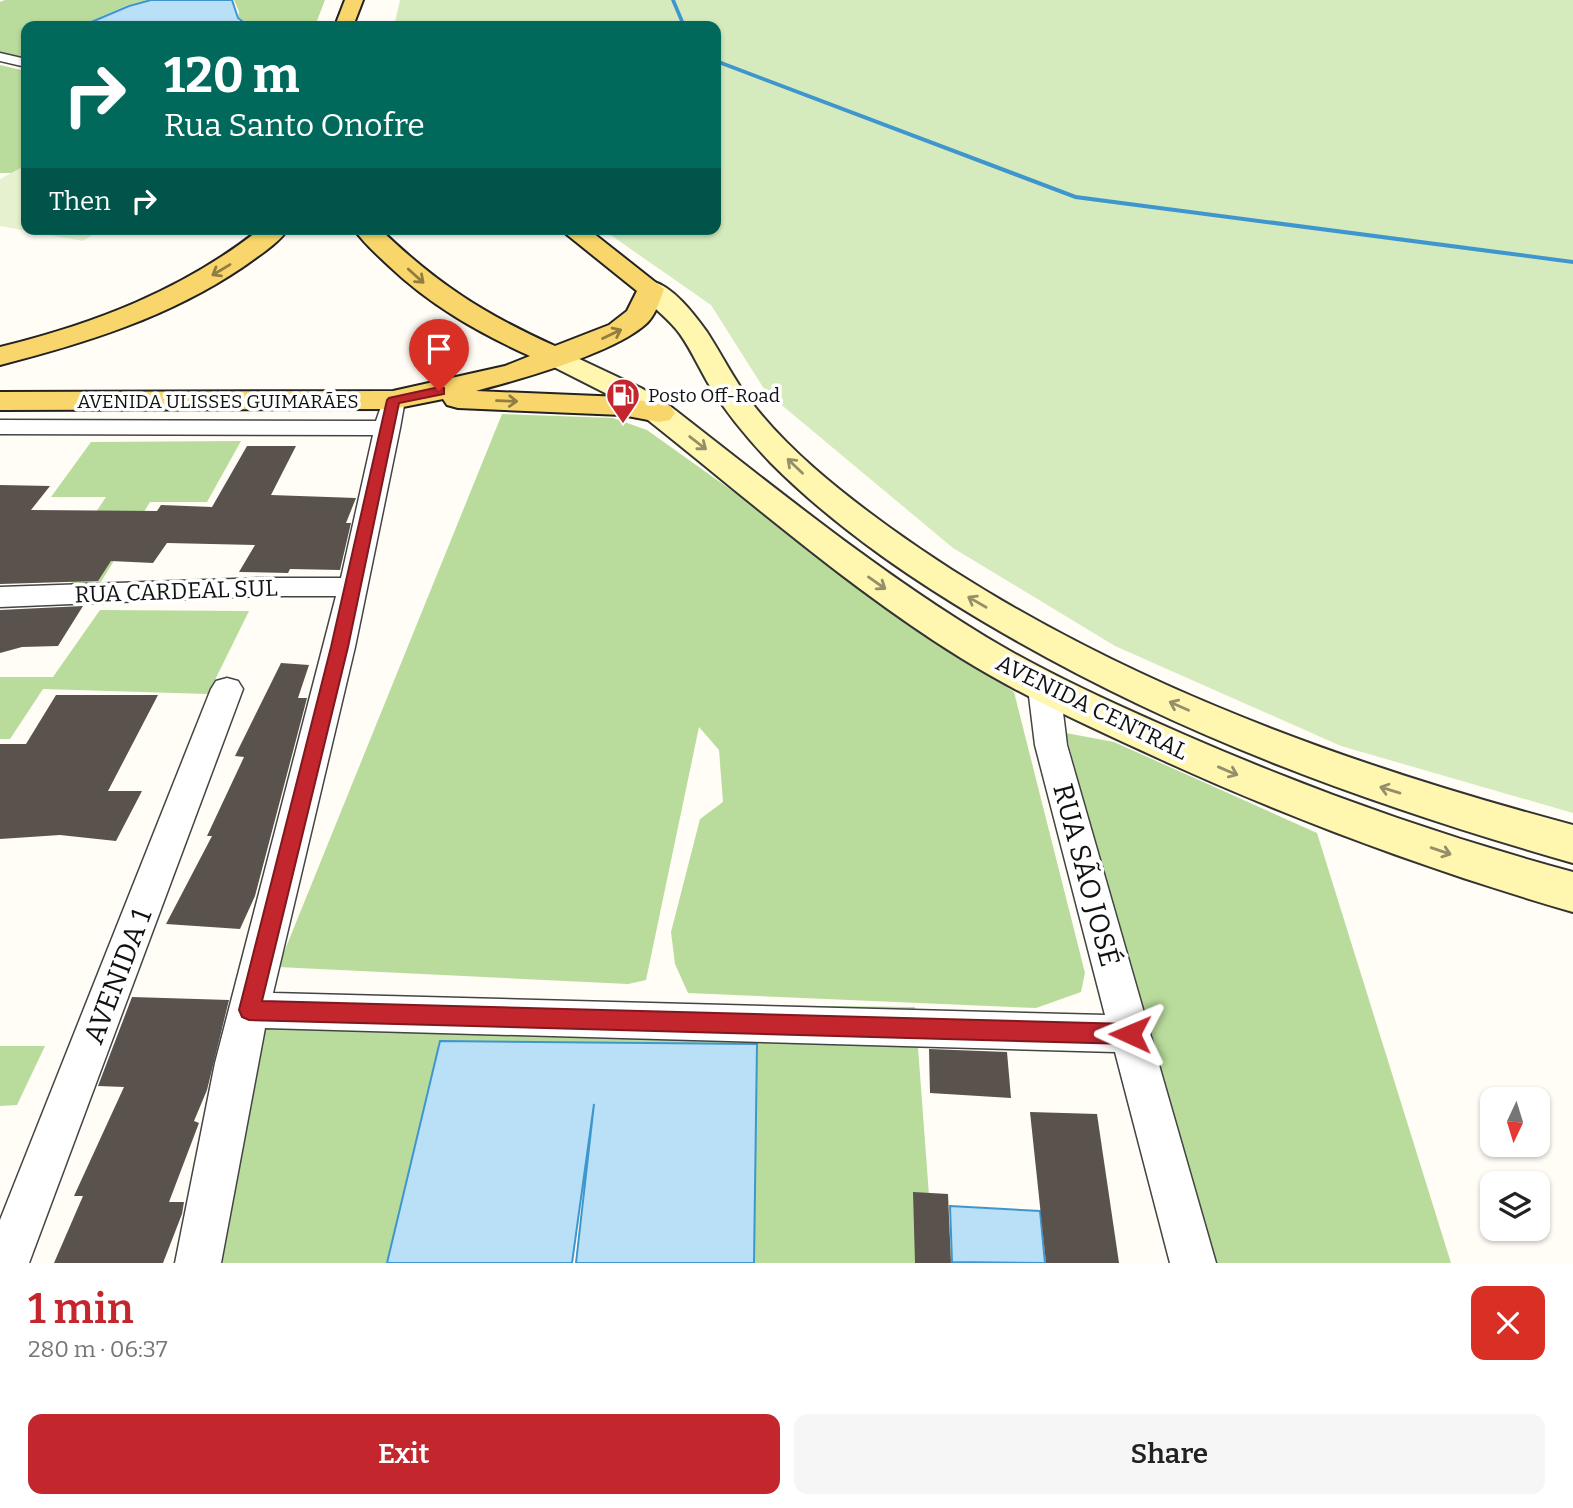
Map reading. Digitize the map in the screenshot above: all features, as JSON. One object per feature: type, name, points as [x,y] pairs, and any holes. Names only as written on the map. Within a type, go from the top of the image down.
[{"type":"main road","points":[[346,21],[354,0]]},
{"type":"main road","points":[[0,356],[81,334],[141,312],[225,269],[268,235]]},
{"type":"main road","points":[[372,235],[423,282],[477,320],[556,357]]},
{"type":"main road","points":[[580,235],[651,289]]},
{"type":"main road","name":"AVENIDA ULISSES GUIMARÃES","points":[[0,401],[398,408],[515,372],[625,327],[639,315],[651,289]]},
{"type":"main road","name":"AVENIDA CENTRAL","points":[[651,289],[689,327],[740,409],[762,434],[845,511],[954,588],[1042,640],[1129,685],[1287,753],[1345,776],[1495,823],[1573,844]]},
{"type":"main road","name":"AVENIDA CENTRAL","points":[[556,357],[630,394],[659,413],[870,578],[972,647],[1044,688],[1324,812],[1471,862],[1573,892]]},
{"type":"main road","points":[[398,408],[588,404],[622,406],[659,413]]},
{"type":"street","points":[[0,57],[21,62]]},
{"type":"street","points":[[0,427],[398,408],[236,1063],[198,1263]]},
{"type":"street","name":"RUA CARDEAL SUL","points":[[0,597],[262,587],[352,587]]},
{"type":"street","name":"RUA SÃO JOSÉ","points":[[1044,688],[1051,745],[1193,1263]]},
{"type":"street","name":"AVENIDA 1","points":[[6,1263],[228,689]]},
{"type":"street","points":[[249,1010],[1130,1034]]},
{"type":"green space","points":[[148,0],[128,5],[91,21],[21,21],[21,59],[0,55],[0,2]]},
{"type":"green space","points":[[234,0],[325,0],[317,21],[244,21],[238,17],[239,12]]},
{"type":"green space","points":[[400,0],[1573,0],[1573,813],[1341,746],[1115,646],[953,548],[766,392],[711,305],[611,235],[721,235],[721,21],[395,21]]},
{"type":"green space","points":[[0,65],[21,70],[21,173],[0,173]]},
{"type":"green space","points":[[21,168],[21,230],[0,226],[0,179]]},
{"type":"green space","points":[[50,235],[92,235],[83,241]]},
{"type":"green space","points":[[502,414],[613,418],[647,430],[1014,692],[1085,973],[1081,992],[1036,1008],[688,993],[675,964],[671,932],[700,819],[723,802],[719,750],[699,727],[646,980],[628,984],[278,967]]},
{"type":"green space","points":[[241,441],[207,502],[150,502],[99,585],[69,586],[98,540],[78,539],[106,497],[51,497],[91,442]]},
{"type":"green space","points":[[100,610],[249,611],[208,694],[43,689],[10,739],[0,739],[0,677],[53,677]]},
{"type":"green space","points":[[1066,733],[1114,742],[1317,833],[1451,1263],[1197,1263]]},
{"type":"green space","points":[[269,1000],[915,1007],[934,1263],[754,1263],[757,1044],[441,1041],[387,1263],[204,1263]]},
{"type":"green space","points":[[0,1046],[45,1046],[17,1105],[0,1106]]},
{"type":"water","points":[[151,0],[232,0],[238,18],[242,21],[94,21]]},
{"type":"water","points":[[440,1041],[757,1044],[754,1263],[576,1263],[594,1104],[572,1263],[387,1263]]},
{"type":"water","points":[[950,1206],[1040,1211],[1045,1263],[952,1262]]},
{"type":"building","points":[[247,446],[296,446],[271,495],[356,498],[346,523],[351,523],[340,570],[239,572],[255,545],[167,543],[153,563],[111,561],[98,581],[0,584],[0,485],[50,486],[31,510],[157,511],[161,505],[212,507]]},
{"type":"building","points":[[83,606],[58,646],[22,647],[0,653],[0,610]]},
{"type":"building","points":[[281,663],[309,665],[298,698],[307,698],[255,896],[240,929],[166,924],[212,836],[207,836],[244,757],[235,756]]},
{"type":"building","points":[[56,695],[158,695],[108,791],[142,791],[116,841],[60,835],[0,839],[0,744],[26,744]]},
{"type":"building","points":[[132,997],[229,1000],[207,1090],[194,1121],[199,1123],[169,1202],[184,1202],[182,1214],[163,1263],[54,1263],[83,1196],[74,1196],[124,1087],[98,1086]]},
{"type":"building","points":[[929,1049],[1007,1052],[1011,1098],[930,1093]]},
{"type":"building","points":[[1030,1112],[1097,1114],[1119,1263],[1046,1263]]},
{"type":"building","points":[[913,1192],[948,1194],[951,1263],[915,1263]]},
{"type":"waterway","points":[[673,0],[682,21]]},
{"type":"waterway","points":[[721,63],[1075,197],[1573,262]]},
{"type":"place","name":"Posto Off-Road","points":[[623,425]]},
{"type":"route","points":[[439,391],[393,400],[340,647],[249,1010],[1130,1034]]}]
